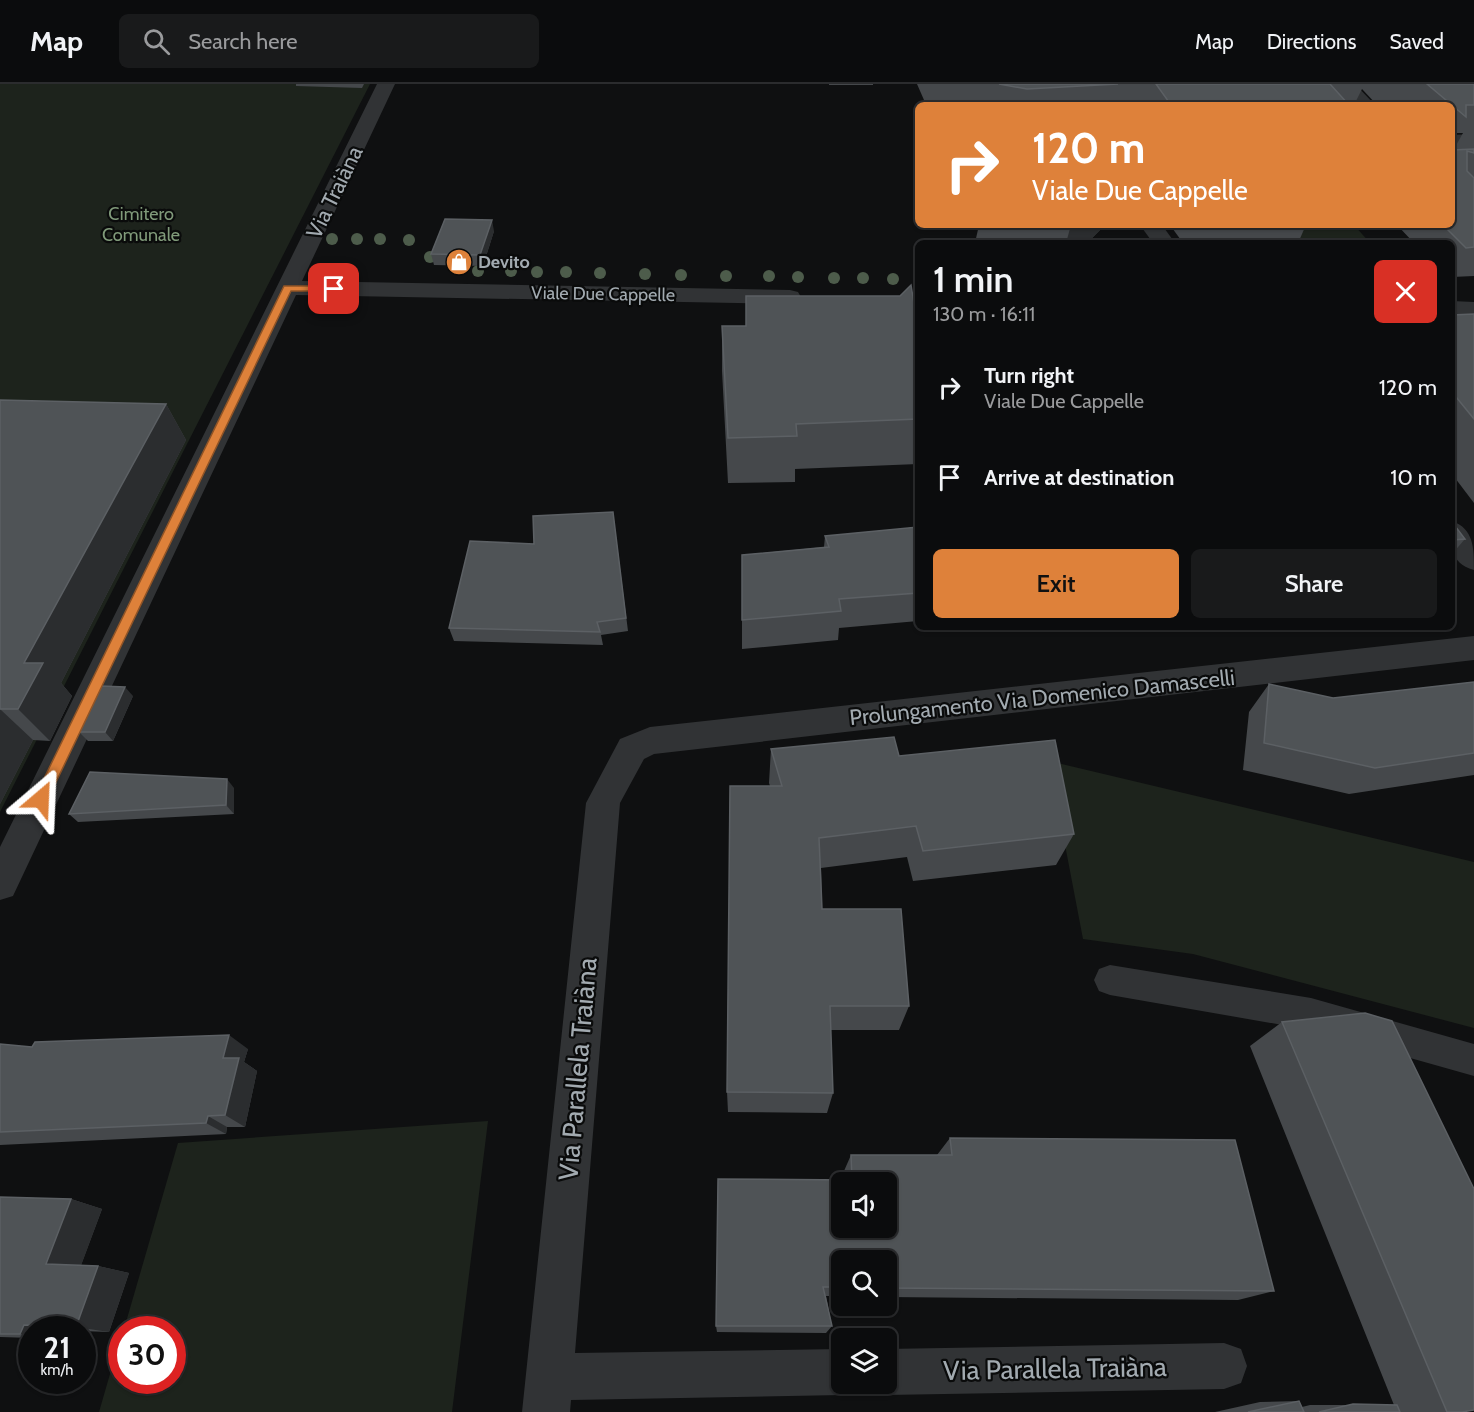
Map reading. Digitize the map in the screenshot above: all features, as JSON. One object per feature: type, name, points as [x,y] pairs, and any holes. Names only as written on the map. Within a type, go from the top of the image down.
[{"type":"street","name":"Via Traiàna","points":[[0,884],[386,84]]},
{"type":"street","points":[[1345,84],[1363,102]]},
{"type":"street","points":[[1455,141],[1474,140]]},
{"type":"street","name":"Viale Due Cappelle","points":[[287,288],[811,297]]},
{"type":"street","points":[[1455,308],[1474,309]]},
{"type":"street","points":[[1455,535],[1474,560]]},
{"type":"street","name":"Prolungamento Via Domenico Damascelli","points":[[624,767],[632,749],[650,741],[1474,648]]},
{"type":"street","name":"Via Parallela Traiàna","points":[[624,767],[611,783],[603,803],[548,1395],[831,1373]]},
{"type":"street","name":"Via Parallela Traiàna","points":[[897,1371],[1224,1366]]},
{"type":"lane","points":[[1110,980],[1311,1014],[1474,1060]]},
{"type":"green space","name":"Cimitero Comunale","points":[[0,84],[370,84],[0,812]]},
{"type":"green space","points":[[1270,228],[1357,228],[1367,240],[1280,240]]},
{"type":"green space","points":[[1049,761],[1474,862],[1474,1028],[1193,954],[1083,939]]},
{"type":"green space","points":[[488,1121],[452,1412],[99,1412],[108,1381],[108,1394],[186,1394],[186,1316],[128,1316],[178,1143]]},
{"type":"building","points":[[999,84],[1118,84],[1027,89]]},
{"type":"building","points":[[1156,84],[1330,84],[1346,102],[1169,102]]},
{"type":"building","points":[[1427,84],[1474,84],[1474,105],[1466,105],[1466,117],[1455,108],[1455,102],[1448,102]]},
{"type":"building","points":[[1474,149],[1474,153],[1467,151],[1467,171],[1474,178],[1474,247],[1466,248],[1446,228],[1455,228],[1455,150]]},
{"type":"building","points":[[445,219],[492,220],[480,255],[431,254]]},
{"type":"building","points":[[911,285],[915,310],[915,419],[796,424],[797,436],[728,438],[722,326],[746,326],[746,296],[900,296]]},
{"type":"building","points":[[1474,314],[1474,419],[1455,396],[1455,315]]},
{"type":"building","points":[[0,400],[166,404],[24,663],[43,663],[18,709],[0,709]]},
{"type":"building","points":[[613,512],[626,618],[597,622],[600,632],[449,628],[470,541],[534,544],[533,516]]},
{"type":"building","points":[[1455,526],[1465,539],[1455,540]]},
{"type":"building","points":[[915,527],[915,593],[839,599],[841,611],[742,620],[742,555],[829,547],[825,536]]},
{"type":"building","points":[[1474,682],[1474,753],[1375,768],[1264,743],[1269,684],[1333,698]]},
{"type":"building","points":[[101,686],[125,687],[105,732],[79,732]]},
{"type":"building","points":[[894,737],[899,756],[1055,740],[1074,834],[923,851],[916,826],[819,838],[822,909],[901,909],[909,1006],[830,1006],[833,1093],[727,1092],[730,786],[782,786],[771,749]]},
{"type":"building","points":[[90,772],[227,779],[226,805],[69,814]]},
{"type":"building","points":[[1365,1013],[1392,1021],[1474,1189],[1474,1410],[1447,1412],[1282,1022]]},
{"type":"building","points":[[229,1035],[223,1058],[239,1058],[225,1115],[208,1116],[206,1123],[0,1132],[0,1044],[32,1047],[35,1042]]},
{"type":"building","points":[[950,1138],[1235,1140],[1274,1291],[897,1288],[897,1250],[831,1250],[831,1287],[823,1287],[832,1326],[716,1326],[718,1179],[831,1180],[831,1238],[897,1238],[897,1172],[852,1172],[851,1155],[952,1155]]},
{"type":"building","points":[[0,1197],[71,1199],[46,1264],[98,1266],[80,1316],[18,1316],[18,1334],[0,1334]]},
{"type":"building","points":[[1299,1401],[1304,1412],[1248,1412]]},
{"type":"building","points":[[1353,1404],[1397,1405],[1400,1412],[1319,1412]]},
{"type":"place","name":"Devito","points":[[459,262]]},
{"type":"route","points":[[41,799],[287,288],[334,289]]}]
